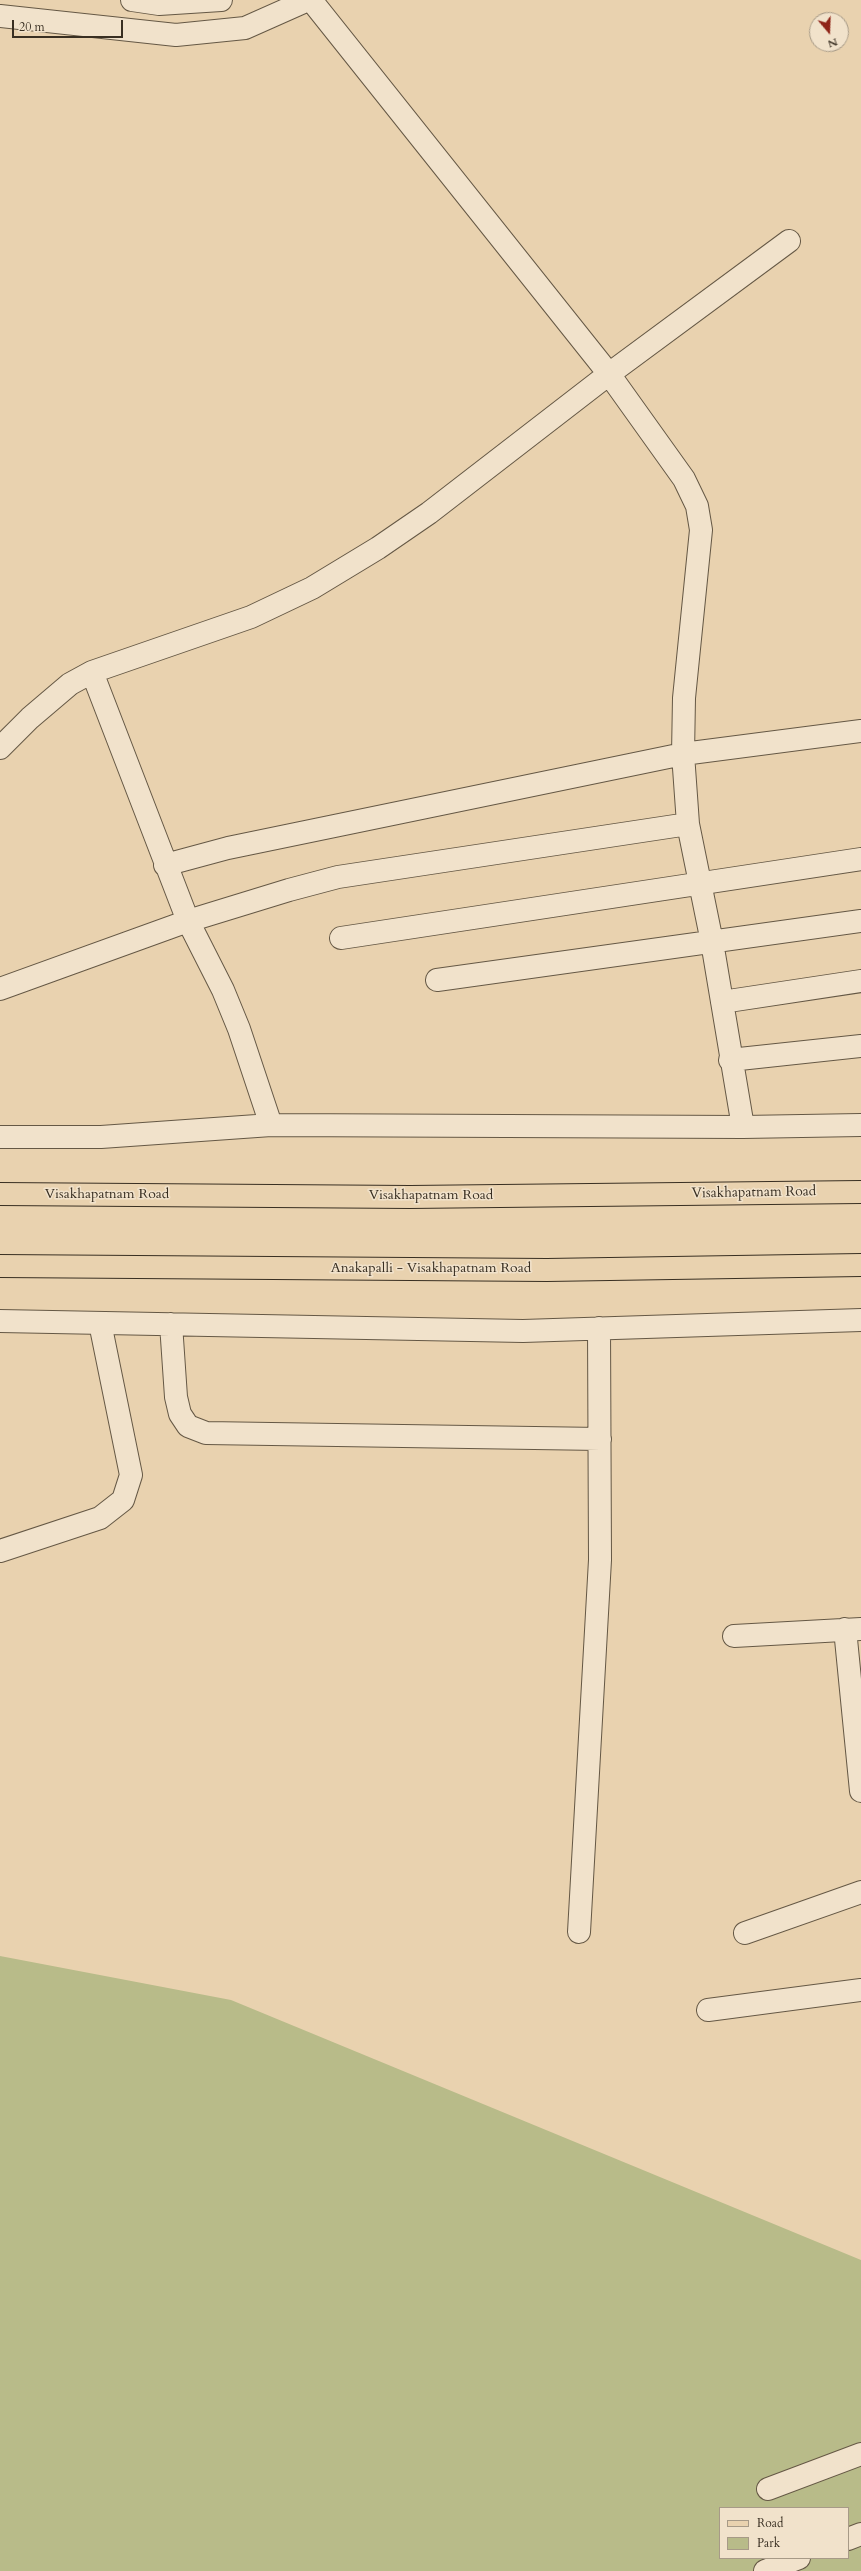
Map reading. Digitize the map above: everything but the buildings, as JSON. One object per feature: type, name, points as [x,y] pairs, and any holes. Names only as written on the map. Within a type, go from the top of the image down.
[{"type":"main road","name":"Visakhapatnam Road","points":[[0,1194],[410,1197],[861,1192]]},
{"type":"main road","name":"Anakapalli - Visakhapatnam Road","points":[[0,1266],[547,1270],[861,1265]]},
{"type":"street","points":[[132,0],[159,4],[221,0]]},
{"type":"street","points":[[0,16],[176,35],[245,28],[308,0]]},
{"type":"street","points":[[311,0],[609,374],[684,479],[697,506],[701,530],[684,698],[683,754],[688,824],[712,942],[730,1060],[743,1127]]},
{"type":"street","points":[[0,748],[30,718],[70,684],[92,672],[251,617],[312,588],[378,548],[429,513],[609,374],[789,241]]},
{"type":"street","points":[[92,672],[165,865],[188,921],[223,990],[239,1029],[270,1125]]},
{"type":"street","points":[[165,865],[228,848],[683,754],[861,731]]},
{"type":"street","points":[[0,989],[188,921],[289,890],[338,877],[688,824]]},
{"type":"street","points":[[341,938],[861,859]]},
{"type":"street","points":[[437,980],[861,921]]},
{"type":"street","points":[[722,1002],[861,981]]},
{"type":"street","points":[[730,1060],[861,1046]]},
{"type":"street","points":[[0,1137],[101,1137],[270,1125],[743,1127],[861,1125]]},
{"type":"street","points":[[0,1321],[523,1331],[861,1320]]},
{"type":"street","points":[[0,1551],[100,1518],[123,1500],[131,1475],[100,1323]]},
{"type":"street","points":[[171,1324],[176,1397],[180,1414],[188,1426],[206,1433],[600,1440]]},
{"type":"street","points":[[579,1932],[600,1560],[599,1328]]},
{"type":"street","points":[[734,1636],[853,1629],[861,1791]]},
{"type":"street","points":[[745,1934],[861,1892]]},
{"type":"street","points":[[708,2010],[861,1990]]},
{"type":"street","points":[[768,2489],[861,2454]]},
{"type":"street","points":[[849,2539],[861,2534]]},
{"type":"street","points":[[765,2571],[796,2559]]},
{"type":"green space","points":[[0,1956],[231,2000],[861,2260],[861,2571],[0,2571]]}]
